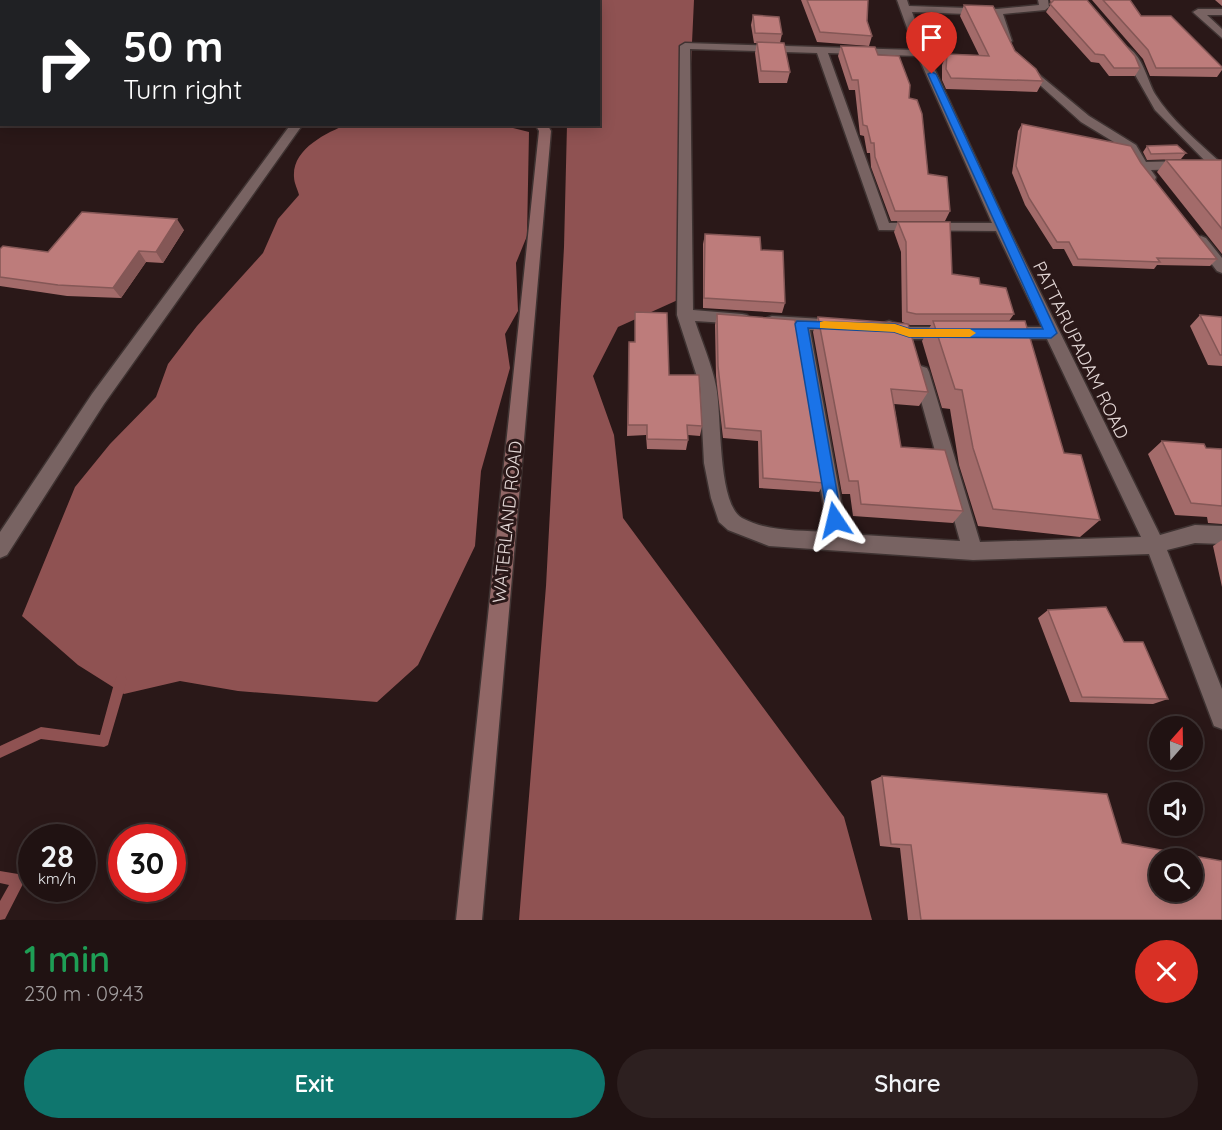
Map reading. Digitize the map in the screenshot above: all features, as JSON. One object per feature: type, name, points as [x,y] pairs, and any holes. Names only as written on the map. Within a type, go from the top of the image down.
[{"type":"main road","name":"WATERLAND ROAD","points":[[469,920],[544,143],[545,131],[542,126]]},
{"type":"street","points":[[904,5],[997,12],[1042,8],[1044,7],[1043,0]]},
{"type":"street","name":"PATTARUPADAM ROAD","points":[[904,5],[922,53],[1001,227],[1155,545],[1222,718]]},
{"type":"street","points":[[997,12],[1003,34],[1014,55],[1085,119],[1132,148],[1156,184]]},
{"type":"street","points":[[1222,12],[1198,12],[1222,35]]},
{"type":"street","points":[[1114,37],[1137,62],[1151,97],[1180,132],[1219,165]]},
{"type":"street","points":[[922,53],[685,46],[685,315],[708,386],[713,463],[726,516],[735,524],[769,537],[973,551],[1155,545],[1196,534],[1222,535]]},
{"type":"street","points":[[821,49],[884,227],[1001,227]]},
{"type":"street","points":[[0,549],[98,399],[296,126]]},
{"type":"street","points":[[1142,166],[1219,165]]},
{"type":"street","points":[[1193,231],[1222,268]]},
{"type":"street","points":[[685,315],[801,324],[895,328],[909,333],[968,333]]},
{"type":"street","points":[[801,324],[839,542]]},
{"type":"street","points":[[909,333],[973,551]]},
{"type":"street","points":[[992,333],[1051,333]]},
{"type":"shaded area","points":[[600,0],[694,0],[680,299],[618,327],[593,376],[614,435],[623,518],[844,817],[872,920],[519,920],[546,586],[564,247],[567,126],[600,126]]},
{"type":"shaded area","points":[[344,126],[505,126],[529,132],[527,236],[516,263],[518,311],[505,334],[510,368],[481,471],[475,546],[418,665],[377,702],[238,691],[180,681],[124,694],[78,665],[22,616],[75,487],[110,444],[156,397],[168,364],[197,326],[263,253],[278,219],[299,195],[294,179],[298,158],[312,143]]},
{"type":"building","points":[[807,0],[868,0],[867,21],[872,36],[820,32]]},
{"type":"building","points":[[1054,0],[1087,0],[1135,56],[1140,68],[1114,68],[1104,55],[1095,54],[1050,4]]},
{"type":"building","points":[[1103,0],[1130,0],[1141,16],[1171,16],[1222,68],[1156,68],[1148,50]]},
{"type":"building","points":[[964,5],[993,6],[1015,51],[1036,69],[1043,81],[951,78],[946,69],[947,54],[989,56]]},
{"type":"building","points":[[753,15],[779,17],[782,34],[755,33]]},
{"type":"building","points":[[757,42],[784,43],[790,72],[761,71]]},
{"type":"building","points":[[841,46],[875,47],[878,55],[899,56],[910,85],[909,98],[917,100],[922,114],[928,174],[947,177],[950,211],[895,211],[875,157],[874,143],[871,143],[867,126],[863,125],[858,80],[852,80]]},
{"type":"building","points":[[1022,124],[1131,146],[1141,163],[1217,259],[1157,258],[1160,262],[1078,259],[1069,242],[1057,242],[1029,198],[1016,166]]},
{"type":"building","points":[[1177,145],[1186,153],[1151,154],[1147,146]]},
{"type":"building","points":[[1166,160],[1222,160],[1222,229]]},
{"type":"building","points":[[82,212],[177,219],[156,252],[139,251],[113,288],[58,285],[0,277],[0,249],[3,246],[48,252]]},
{"type":"building","points":[[898,222],[950,222],[952,274],[979,278],[980,284],[1006,288],[1014,314],[916,314],[907,312],[906,242]]},
{"type":"building","points":[[705,234],[760,237],[761,250],[783,251],[785,303],[704,298]]},
{"type":"building","points":[[635,312],[667,313],[669,375],[699,375],[702,426],[687,425],[688,440],[647,439],[647,425],[628,425],[629,342],[635,342]]},
{"type":"building","points":[[717,314],[795,320],[824,483],[763,478],[761,431],[725,428],[718,366]]},
{"type":"building","points":[[1200,315],[1222,317],[1222,355],[1220,355]]},
{"type":"building","points":[[818,317],[908,324],[928,392],[891,389],[901,447],[945,450],[963,511],[861,504],[858,481],[849,481]]},
{"type":"building","points":[[933,321],[1025,321],[1064,453],[1081,455],[1100,520],[993,509],[973,448],[962,390],[955,389]]},
{"type":"building","points":[[1162,441],[1204,444],[1206,448],[1222,449],[1222,506],[1191,503]]},
{"type":"building","points":[[1106,607],[1124,642],[1143,642],[1168,699],[1082,697],[1048,610]]},
{"type":"building","points":[[882,776],[1107,794],[1122,843],[1150,848],[1149,902],[1203,902],[1203,858],[1222,861],[1222,920],[921,920],[911,845],[891,844]]},
{"type":"waterway","points":[[0,752],[41,733],[104,741],[121,680]]},
{"type":"waterway","points":[[0,877],[19,880],[0,914]]},
{"type":"slow traffic","points":[[824,325],[895,328],[909,333],[970,333]]},
{"type":"route","points":[[835,520],[801,324],[895,328],[909,333],[1051,333],[932,74]]}]
